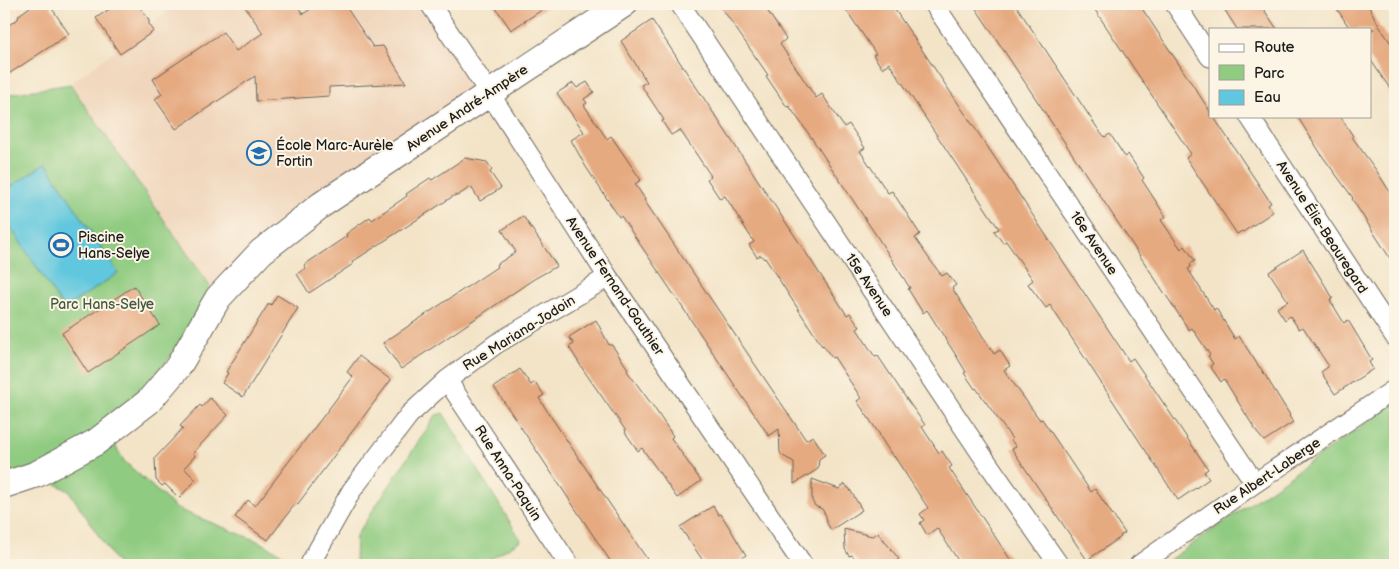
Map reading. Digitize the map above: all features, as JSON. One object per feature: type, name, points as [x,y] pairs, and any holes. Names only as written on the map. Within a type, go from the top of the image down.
[{"type":"street","name":"Avenue Fernand-Gauthier","points":[[430,4],[608,277],[803,565]]},
{"type":"street","name":"Avenue André-Ampère","points":[[4,485],[37,474],[96,442],[148,402],[178,367],[218,298],[261,252],[321,205],[624,4]]},
{"type":"street","name":"15e Avenue","points":[[680,4],[982,455],[1059,565]]},
{"type":"street","name":"16e Avenue","points":[[934,4],[1255,483]]},
{"type":"street","points":[[1175,4],[1209,55]]},
{"type":"street","name":"Avenue Élie-Beauregard","points":[[1251,118],[1395,338]]},
{"type":"street","name":"Rue Mariana-Jodoin","points":[[311,562],[352,490],[409,415],[447,380],[496,344],[608,277]]},
{"type":"street","name":"Rue Anna-Paquin","points":[[447,380],[569,565]]},
{"type":"street","name":"Rue Albert-Laberge","points":[[1139,565],[1255,483],[1395,389]]},
{"type":"shaded area","name":"École Marc-Aurèle Fortin","points":[[177,4],[430,4],[490,94],[218,298],[70,84]]},
{"type":"green space","name":"Parc Hans-Selye","points":[[70,84],[218,298],[108,433],[124,461],[177,509],[260,542],[302,565],[118,565],[69,491],[37,474],[4,485],[4,95]]},
{"type":"green space","points":[[1395,403],[1395,565],[1162,565]]},
{"type":"green space","points":[[443,413],[521,540],[481,565],[352,565],[355,564],[356,536],[436,415]]},
{"type":"water","name":"Piscine Hans-Selye","points":[[46,163],[118,273],[64,309],[4,217],[4,191]]},
{"type":"building","points":[[34,4],[49,4],[69,34],[4,77],[4,28],[18,19],[19,15]]},
{"type":"building","points":[[117,4],[138,4],[154,31],[120,54],[96,18]]},
{"type":"building","points":[[243,4],[296,4],[303,14],[318,4],[344,4],[373,47],[383,46],[406,83],[329,87],[329,96],[256,101],[255,76],[176,129],[155,99],[162,94],[153,79],[223,32],[236,51],[263,33]]},
{"type":"building","points":[[493,4],[551,4],[511,30]]},
{"type":"building","points":[[719,4],[763,4],[786,39],[780,44],[816,98],[822,94],[844,127],[849,124],[865,148],[860,151],[888,193],[892,191],[920,234],[915,238],[942,276],[947,273],[956,285],[952,288],[994,354],[1000,350],[1010,366],[1004,370],[1040,420],[1042,419],[1091,492],[1095,489],[1125,533],[1121,537],[1087,560],[1012,449],[1016,447],[1012,439],[964,373],[966,372],[927,310],[923,313],[908,289],[910,288],[876,235],[811,137],[789,106],[787,107],[766,76],[768,75]]},
{"type":"building","points":[[842,4],[891,4],[1129,361],[1133,358],[1208,469],[1204,472],[1209,479],[1178,500],[1050,305],[1046,308],[1028,284],[1033,280],[1006,241],[1003,243],[994,231],[999,229],[889,63],[882,68],[873,55],[876,54]]},
{"type":"building","points":[[973,4],[1015,4],[1098,129],[1105,137],[1110,134],[1125,157],[1128,154],[1144,178],[1142,180],[1166,217],[1161,220],[1181,249],[1185,246],[1195,261],[1190,264],[1191,267],[1188,269],[1214,310],[1216,308],[1235,339],[1239,336],[1293,422],[1264,441],[1258,434],[1224,379],[1221,382],[1210,366],[1213,364],[1208,356],[1210,355],[1192,328],[1189,330]]},
{"type":"building","points":[[1091,4],[1139,4],[1208,108],[1209,118],[1214,118],[1271,203],[1268,205],[1273,212],[1237,234],[1186,158],[1191,154]]},
{"type":"building","points":[[1221,4],[1260,4],[1276,28],[1236,28]]},
{"type":"building","points":[[1334,4],[1368,5],[1379,26],[1395,49],[1395,96],[1372,62],[1372,30],[1374,29],[1349,28]]},
{"type":"building","points":[[652,20],[847,315],[850,313],[860,327],[857,329],[875,357],[878,356],[925,425],[922,427],[939,453],[942,451],[952,466],[949,468],[1014,565],[961,565],[937,528],[927,535],[920,523],[924,520],[920,514],[928,508],[857,401],[861,398],[834,357],[832,358],[822,346],[765,258],[761,255],[757,257],[749,245],[754,242],[725,196],[720,199],[707,179],[711,176],[680,130],[671,135],[662,121],[664,120],[641,85],[647,82],[621,41]]},
{"type":"building","points":[[587,82],[594,92],[584,99],[587,103],[584,105],[607,139],[611,136],[641,180],[635,184],[644,200],[806,440],[813,436],[825,455],[819,459],[818,469],[794,484],[794,462],[780,453],[779,429],[769,436],[621,216],[619,217],[586,167],[571,140],[584,132],[557,93],[573,83],[577,88]]},
{"type":"building","points":[[1298,118],[1341,118],[1352,137],[1376,170],[1395,200],[1395,266],[1353,198],[1323,157]]},
{"type":"building","points":[[465,158],[487,162],[492,170],[490,172],[501,188],[480,201],[471,187],[457,196],[455,195],[352,262],[353,264],[309,293],[297,274],[306,268],[304,265],[347,236],[346,234],[370,217],[372,220],[430,178],[432,180]]},
{"type":"building","points":[[523,216],[557,266],[534,279],[401,369],[383,343],[497,267],[496,265],[516,252],[502,230]]},
{"type":"building","points":[[1303,250],[1333,298],[1330,300],[1344,323],[1348,320],[1372,360],[1369,362],[1373,369],[1335,394],[1321,372],[1328,365],[1303,327],[1299,329],[1290,316],[1285,320],[1277,308],[1288,301],[1269,272]]},
{"type":"building","points":[[134,286],[160,325],[88,373],[62,333]]},
{"type":"building","points":[[277,295],[298,308],[243,397],[222,383],[228,373],[226,372],[269,303],[271,305]]},
{"type":"building","points":[[596,320],[609,345],[612,345],[628,369],[627,371],[653,406],[673,436],[671,438],[701,481],[677,498],[642,448],[638,451],[569,347],[574,344],[569,337]]},
{"type":"building","points":[[359,356],[391,380],[297,505],[295,504],[268,540],[264,538],[235,517],[248,500],[255,506],[353,377],[347,372]]},
{"type":"building","points":[[520,369],[531,385],[535,382],[544,395],[539,398],[549,414],[651,565],[613,565],[494,387]]},
{"type":"building","points":[[210,398],[228,415],[193,453],[195,456],[184,468],[196,480],[179,498],[165,484],[162,486],[156,480],[155,458],[183,428],[180,426],[200,405],[202,407]]},
{"type":"building","points":[[812,479],[839,489],[845,484],[862,510],[831,530],[822,509],[815,506],[812,501]]},
{"type":"building","points":[[713,506],[719,515],[721,514],[746,555],[732,565],[706,565],[680,527]]},
{"type":"building","points":[[844,529],[872,536],[878,533],[899,559],[890,565],[860,565],[852,555],[849,556],[845,549]]},
{"type":"place","name":"École Marc-Aurèle Fortin","points":[[259,153]]},
{"type":"place","name":"Piscine Hans-Selye","points":[[61,245]]}]
